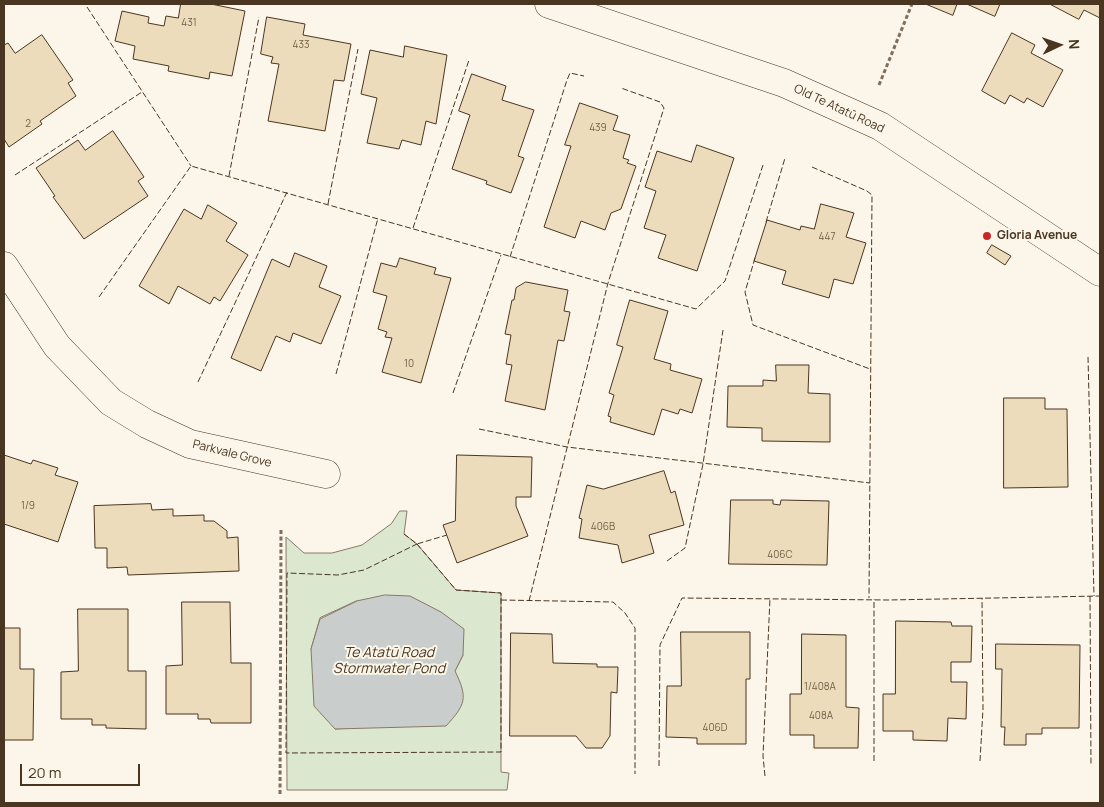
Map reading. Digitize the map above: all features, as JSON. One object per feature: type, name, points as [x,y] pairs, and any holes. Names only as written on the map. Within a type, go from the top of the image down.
[{"type":"street","name":"Old Te Atatū Road","points":[[549,4],[784,83],[880,126],[1100,272]]},
{"type":"street","name":"Parkvale Grove","points":[[4,266],[57,346],[111,402],[147,424],[190,444],[326,474]]},
{"type":"path","points":[[879,85],[912,4]]},
{"type":"path","points":[[280,794],[281,530]]},
{"type":"green space","points":[[400,511],[407,511],[404,534],[417,544],[456,590],[501,593],[501,772],[509,773],[507,790],[287,790],[286,537],[304,553],[332,553],[362,545],[391,524]],"holes":[[[357,601],[463,655],[455,671],[367,727],[335,729],[311,649],[320,618]]]},
{"type":"water","name":"Te Atatū Road Stormwater Pond","points":[[385,595],[410,596],[441,612],[464,629],[463,655],[455,671],[462,688],[463,700],[458,712],[446,726],[335,729],[314,706],[311,649],[320,619],[357,601]]},
{"type":"building","points":[[181,4],[211,4],[245,11],[232,76],[210,72],[209,79],[168,71],[169,66],[133,59],[135,46],[115,41],[122,11],[149,17],[148,23],[164,26],[166,16],[178,18]]},
{"type":"building","points":[[926,4],[957,4],[953,15]]},
{"type":"building","points":[[967,4],[1000,4],[995,16]]},
{"type":"building","points":[[1050,4],[1100,4],[1100,18],[1084,10],[1079,19]]},
{"type":"building","points":[[267,17],[305,24],[303,35],[351,44],[344,81],[334,80],[325,131],[268,121],[279,64],[271,63],[273,57],[261,54]]},
{"type":"building","points":[[1012,33],[1035,45],[1031,53],[1063,70],[1043,107],[1027,98],[1024,103],[1010,95],[1005,104],[982,91]]},
{"type":"building","points":[[42,35],[73,80],[68,83],[76,96],[40,121],[42,124],[9,147],[4,139],[4,45],[8,43],[15,53]]},
{"type":"building","points":[[405,46],[447,55],[436,124],[426,121],[421,145],[402,140],[399,149],[367,143],[377,98],[361,94],[370,50],[403,57]]},
{"type":"building","points":[[472,74],[506,86],[502,100],[534,110],[518,156],[524,158],[511,193],[486,184],[487,181],[452,169],[470,115],[459,111]]},
{"type":"building","points":[[580,103],[618,116],[613,130],[630,135],[623,158],[629,160],[627,163],[636,166],[621,209],[611,213],[605,230],[581,221],[575,238],[544,227],[571,146],[565,145]]},
{"type":"building","points":[[113,131],[144,177],[138,181],[148,196],[84,239],[53,197],[55,196],[36,168],[78,140],[85,150]]},
{"type":"building","points":[[697,145],[734,158],[697,271],[658,258],[666,235],[644,228],[656,191],[645,187],[657,151],[691,162]]},
{"type":"building","points":[[821,204],[854,213],[846,237],[866,243],[853,284],[834,279],[829,298],[782,284],[786,271],[754,261],[767,220],[800,230],[801,226],[814,229]]},
{"type":"building","points":[[208,205],[237,223],[226,241],[248,255],[220,301],[214,297],[210,304],[178,286],[169,304],[139,286],[184,209],[201,219]]},
{"type":"building","points":[[992,245],[1011,256],[1005,265],[987,253]]},
{"type":"building","points":[[295,253],[327,266],[319,287],[341,296],[321,344],[293,333],[290,342],[276,336],[261,371],[231,358],[272,259],[289,267]]},
{"type":"building","points":[[400,258],[436,268],[434,274],[451,278],[421,383],[382,372],[392,338],[385,337],[387,332],[378,329],[387,296],[373,292],[381,263],[396,267]]},
{"type":"building","points":[[526,282],[568,290],[564,311],[570,312],[564,341],[558,340],[545,410],[505,401],[512,365],[506,364],[511,335],[505,334],[516,288]]},
{"type":"building","points":[[630,300],[668,311],[654,359],[671,364],[670,370],[702,379],[692,413],[680,409],[678,414],[662,409],[654,435],[610,422],[611,417],[608,416],[614,395],[609,393],[623,347],[617,345]]},
{"type":"building","points":[[776,365],[809,365],[808,393],[830,394],[830,442],[762,441],[762,428],[727,427],[728,386],[763,386],[763,380],[776,381]]},
{"type":"building","points":[[1004,398],[1045,398],[1045,409],[1067,409],[1068,487],[1004,488]]},
{"type":"building","points":[[4,455],[31,464],[33,460],[58,468],[55,475],[78,482],[58,542],[4,524]]},
{"type":"building","points":[[457,455],[532,457],[531,497],[516,497],[516,506],[528,536],[457,563],[443,525],[455,521]]},
{"type":"building","points":[[664,471],[671,493],[675,491],[684,525],[649,535],[654,553],[622,563],[618,545],[579,538],[582,519],[579,518],[587,485],[603,489]]},
{"type":"building","points":[[731,500],[773,500],[773,504],[780,505],[781,500],[829,501],[827,565],[729,564]]},
{"type":"building","points":[[151,504],[152,510],[173,509],[173,516],[204,515],[204,521],[214,521],[227,531],[227,538],[238,537],[239,571],[128,575],[127,567],[107,568],[107,548],[95,548],[94,506]]},
{"type":"building","points":[[182,602],[230,602],[231,663],[251,663],[251,723],[211,723],[210,719],[198,719],[198,714],[166,714],[166,666],[182,665]]},
{"type":"building","points":[[78,609],[128,609],[128,671],[146,671],[146,729],[106,728],[106,725],[92,725],[92,719],[61,719],[61,672],[78,671]]},
{"type":"building","points":[[896,621],[951,622],[952,626],[972,626],[971,662],[951,662],[951,682],[967,682],[966,719],[948,718],[947,741],[913,740],[913,731],[883,731],[883,694],[895,694]]},
{"type":"building","points":[[4,628],[20,628],[20,669],[34,669],[33,740],[4,740]]},
{"type":"building","points":[[681,632],[750,632],[750,679],[746,679],[746,744],[697,744],[697,738],[666,737],[667,686],[681,686]]},
{"type":"building","points":[[511,633],[552,634],[553,663],[597,664],[597,667],[618,667],[617,693],[611,692],[610,736],[602,748],[586,748],[576,736],[510,736]]},
{"type":"building","points":[[802,634],[846,635],[846,707],[859,708],[858,748],[814,748],[814,735],[790,735],[790,694],[801,694]]},
{"type":"building","points":[[996,644],[1080,645],[1079,728],[1042,728],[1042,734],[1026,734],[1026,745],[1004,745],[1005,727],[1001,727],[1002,669],[996,669]]},
{"type":"fence","points":[[87,7],[191,166]]},
{"type":"fence","points":[[229,176],[259,17]]},
{"type":"fence","points":[[328,204],[358,49]]},
{"type":"fence","points":[[413,228],[469,60]]},
{"type":"fence","points":[[510,257],[567,80],[570,73],[584,76]]},
{"type":"fence","points":[[529,601],[608,283],[664,108],[660,102],[621,88]]},
{"type":"fence","points":[[15,175],[142,92]]},
{"type":"fence","points":[[766,222],[785,158]]},
{"type":"fence","points":[[99,297],[191,166],[696,309],[725,281],[763,165]]},
{"type":"fence","points":[[812,167],[867,191],[872,195],[869,598]]},
{"type":"fence","points":[[198,382],[287,192]]},
{"type":"fence","points":[[336,374],[378,218]]},
{"type":"fence","points":[[453,393],[501,255]]},
{"type":"fence","points":[[755,258],[745,292],[753,325],[870,369]]},
{"type":"fence","points":[[667,561],[685,548],[703,464],[723,330]]},
{"type":"fence","points":[[1088,357],[1094,596]]},
{"type":"fence","points":[[479,429],[567,447],[870,483]]},
{"type":"fence","points":[[404,534],[417,544],[447,535]]},
{"type":"fence","points":[[417,544],[456,590],[501,593],[501,752],[286,753],[287,573],[338,575],[364,570],[417,544]]},
{"type":"fence","points":[[1090,596],[1091,766]]},
{"type":"fence","points":[[659,766],[660,645],[682,598],[888,600],[1100,596]]},
{"type":"fence","points":[[765,776],[763,756],[770,598]]},
{"type":"fence","points":[[980,761],[983,709],[982,598]]},
{"type":"fence","points":[[874,599],[874,761]]},
{"type":"fence","points":[[501,600],[613,602],[625,613],[635,628],[635,774]]},
{"type":"place","name":"Gloria Avenue","points":[[987,236]]}]
